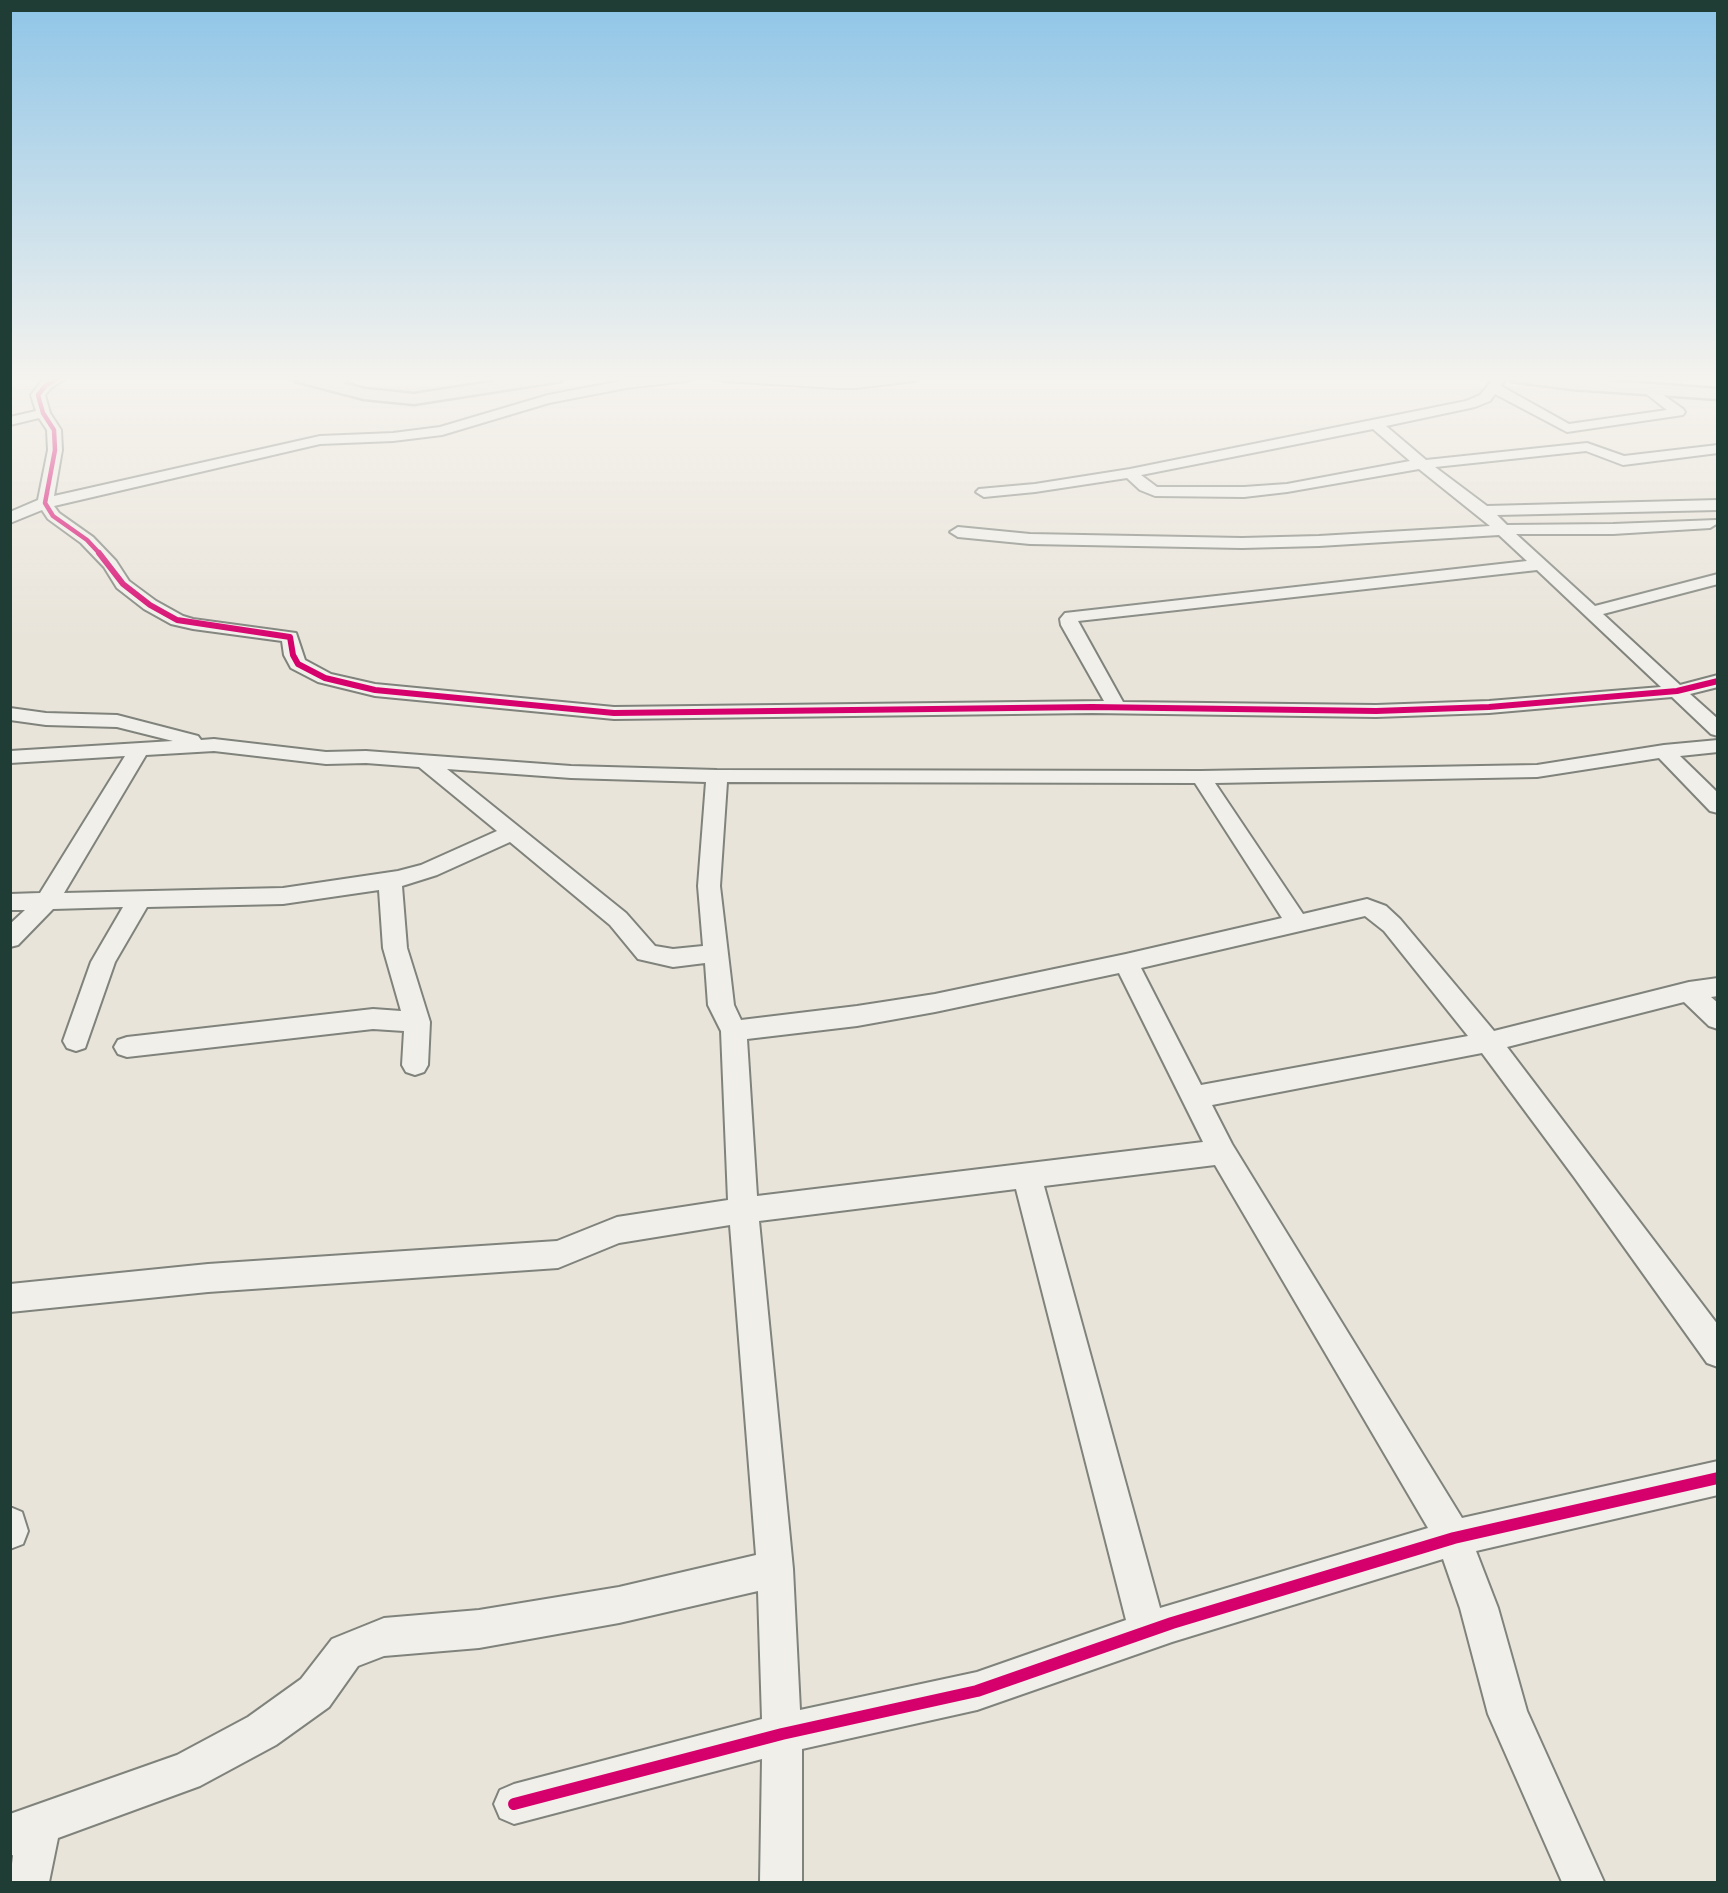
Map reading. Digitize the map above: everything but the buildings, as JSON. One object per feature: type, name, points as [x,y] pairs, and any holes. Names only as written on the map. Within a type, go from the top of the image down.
[{"type":"street","points":[[52,465],[45,503],[53,516],[87,540],[110,564],[123,584],[150,606],[177,620],[193,624],[290,637],[293,655],[298,664],[325,678],[365,688],[614,713],[1118,708],[1424,710],[1489,707],[1677,691],[1718,681]]},
{"type":"street","points":[[15,512],[45,503],[216,465]]},
{"type":"street","points":[[984,492],[1035,488],[1171,465]]},
{"type":"street","points":[[1130,473],[1146,487],[1155,491],[1244,492],[1356,477],[1410,465]]},
{"type":"street","points":[[1424,465],[1482,511],[1718,730]]},
{"type":"street","points":[[1482,511],[1718,505]]},
{"type":"street","points":[[958,532],[1030,539],[1242,543],[1319,541],[1500,529],[1613,529],[1710,523]]},
{"type":"street","points":[[1118,708],[1070,625],[1071,617],[1539,565]]},
{"type":"street","points":[[1590,612],[1718,579]]},
{"type":"street","points":[[10,714],[46,719],[117,721],[214,745],[326,758],[366,757],[572,772],[717,776],[1201,777],[1537,771],[1664,751],[1718,746]]},
{"type":"street","points":[[10,757],[214,745]]},
{"type":"street","points":[[10,939],[48,900],[139,750]]},
{"type":"street","points":[[1664,751],[1718,806]]},
{"type":"street","points":[[425,762],[618,920],[647,953],[673,958],[716,953]]},
{"type":"street","points":[[717,776],[709,886],[721,1005],[734,1031],[743,1210],[775,1569],[782,1734],[781,1882]]},
{"type":"street","points":[[1201,777],[1296,922]]},
{"type":"street","points":[[10,902],[266,898],[390,880],[429,870],[512,833]]},
{"type":"street","points":[[390,880],[395,948],[417,1022],[415,1065]]},
{"type":"street","points":[[76,1041],[103,962],[140,899]]},
{"type":"street","points":[[734,1031],[857,1016],[936,1003],[1126,963],[1367,907],[1378,912],[1488,1042],[1584,1168],[1718,1352]]},
{"type":"street","points":[[1126,963],[1222,1152],[1454,1538],[1479,1608],[1508,1714],[1583,1882]]},
{"type":"street","points":[[1194,1097],[1488,1042],[1689,992],[1718,987]]},
{"type":"street","points":[[1689,992],[1718,1019]]},
{"type":"street","points":[[127,1047],[373,1019],[417,1022]]},
{"type":"street","points":[[10,1298],[208,1278],[558,1254],[617,1230],[743,1210],[1222,1152]]},
{"type":"street","points":[[1027,1176],[1148,1631]]},
{"type":"street","points":[[514,1804],[782,1734],[976,1691],[1148,1631],[1454,1538],[1718,1478]]},
{"type":"street","points":[[10,1524],[10,1531]]},
{"type":"street","points":[[28,1882],[25,1829],[186,1772],[262,1731],[315,1693],[345,1652],[384,1637],[479,1629],[619,1605],[775,1569]]},
{"type":"cycle path","points":[[52,465],[45,503],[53,516],[87,540],[110,564],[123,584],[150,605],[177,620],[193,624],[290,637],[293,655],[298,664],[325,678],[375,690],[614,713],[1092,707],[1376,711],[1489,707],[1677,691],[1718,681]]},
{"type":"cycle path","points":[[514,1804],[782,1734],[977,1691],[1172,1623],[1454,1538],[1718,1478]]}]
